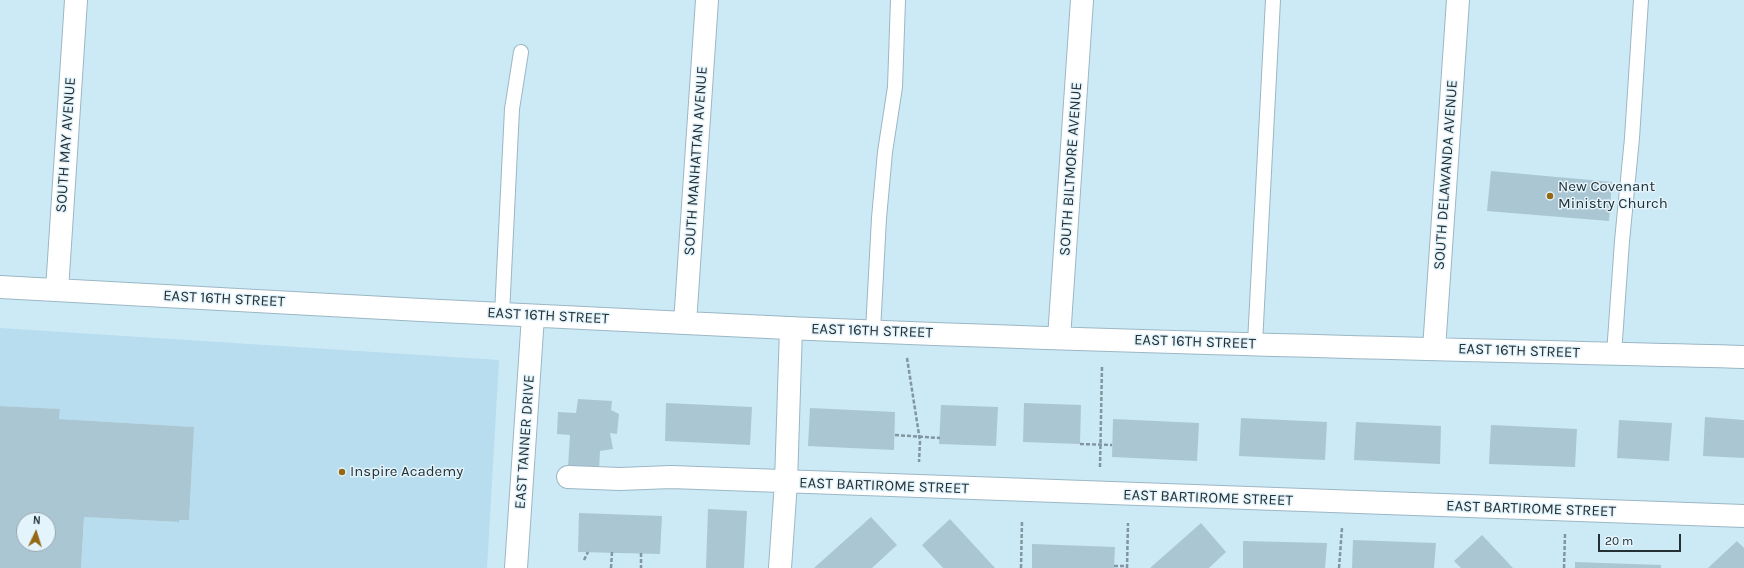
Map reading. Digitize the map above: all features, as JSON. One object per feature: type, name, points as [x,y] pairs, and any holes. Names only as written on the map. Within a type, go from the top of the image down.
[{"type":"street","name":"SOUTH MAY AVENUE","points":[[57,290],[76,0]]},
{"type":"street","name":"SOUTH MANHATTAN AVENUE","points":[[685,323],[707,0]]},
{"type":"street","name":"SOUTH BILTMORE AVENUE","points":[[1059,338],[1082,0]]},
{"type":"street","name":"SOUTH DELAWANDA AVENUE","points":[[1434,349],[1458,0]]},
{"type":"street","name":"EAST 16TH STREET","points":[[0,287],[533,316],[791,328],[1059,338],[1744,357]]},
{"type":"street","name":"EAST TANNER DRIVE","points":[[516,568],[533,316]]},
{"type":"street","points":[[780,568],[786,482],[791,328]]},
{"type":"street","name":"EAST BARTIROME STREET","points":[[568,477],[620,480],[671,478],[1744,516]]},
{"type":"lane","points":[[873,331],[879,218],[895,87],[898,0]]},
{"type":"lane","points":[[1254,343],[1273,0]]},
{"type":"lane","points":[[1614,354],[1622,241],[1632,138],[1641,0]]},
{"type":"lane","points":[[502,314],[512,109],[521,52]]},
{"type":"path","points":[[907,357],[920,436],[919,466]]},
{"type":"path","points":[[1099,494],[1102,363]]},
{"type":"path","points":[[894,435],[940,438]]},
{"type":"path","points":[[1080,444],[1112,445]]},
{"type":"path","points":[[1021,568],[1022,521]]},
{"type":"path","points":[[1114,566],[1127,567],[1128,523]]},
{"type":"path","points":[[1339,568],[1342,528]]},
{"type":"path","points":[[1564,568],[1565,530]]},
{"type":"path","points":[[584,560],[588,552]]},
{"type":"path","points":[[611,568],[612,552]]},
{"type":"path","points":[[641,553],[641,568]]},
{"type":"shaded area","name":"Inspire Academy","points":[[0,328],[499,360],[487,568],[81,568],[84,517],[178,522],[179,520],[189,520],[194,427],[59,419],[60,409],[0,406]]},
{"type":"building","name":"New Covenant Ministry Church","points":[[1491,171],[1612,182],[1609,221],[1487,211]]},
{"type":"building","points":[[578,399],[612,401],[611,410],[619,414],[617,434],[610,433],[613,449],[600,451],[599,470],[568,467],[570,435],[557,434],[558,412],[576,413]]},
{"type":"building","points":[[666,403],[752,407],[750,445],[665,441]]},
{"type":"building","points":[[1024,403],[1081,405],[1080,444],[1023,442]]},
{"type":"building","points":[[941,405],[998,407],[996,446],[939,444]]},
{"type":"building","points":[[0,406],[60,409],[59,419],[194,427],[189,520],[179,520],[179,522],[84,517],[81,568],[0,568]]},
{"type":"building","points":[[810,408],[895,412],[894,450],[808,446]]},
{"type":"building","points":[[1705,417],[1744,420],[1744,458],[1703,456]]},
{"type":"building","points":[[1241,418],[1327,422],[1325,460],[1239,456]]},
{"type":"building","points":[[1113,419],[1199,423],[1197,461],[1112,457]]},
{"type":"building","points":[[1619,420],[1672,423],[1669,461],[1617,458]]},
{"type":"building","points":[[1356,422],[1441,426],[1440,464],[1354,460]]},
{"type":"building","points":[[1491,425],[1577,429],[1575,467],[1489,464]]},
{"type":"building","points":[[708,509],[747,511],[744,568],[706,568]]},
{"type":"building","points":[[579,513],[662,516],[660,554],[578,552]]},
{"type":"building","points":[[871,517],[897,545],[872,568],[814,568]]},
{"type":"building","points":[[950,519],[995,568],[943,568],[922,545]]},
{"type":"building","points":[[1201,523],[1226,552],[1209,568],[1150,568]]},
{"type":"building","points":[[1482,535],[1513,568],[1461,568],[1454,561]]},
{"type":"building","points":[[1353,540],[1436,543],[1434,568],[1352,568]]},
{"type":"building","points":[[1243,541],[1327,543],[1325,568],[1243,568]]},
{"type":"building","points":[[1737,541],[1744,548],[1744,568],[1708,568]]},
{"type":"building","points":[[1032,544],[1115,547],[1114,568],[1032,568]]},
{"type":"building","points":[[1575,562],[1661,565],[1661,568],[1575,568]]},
{"type":"place","name":"New Covenant Ministry Church","points":[[1550,196]]},
{"type":"place","name":"Inspire Academy","points":[[342,472]]}]
